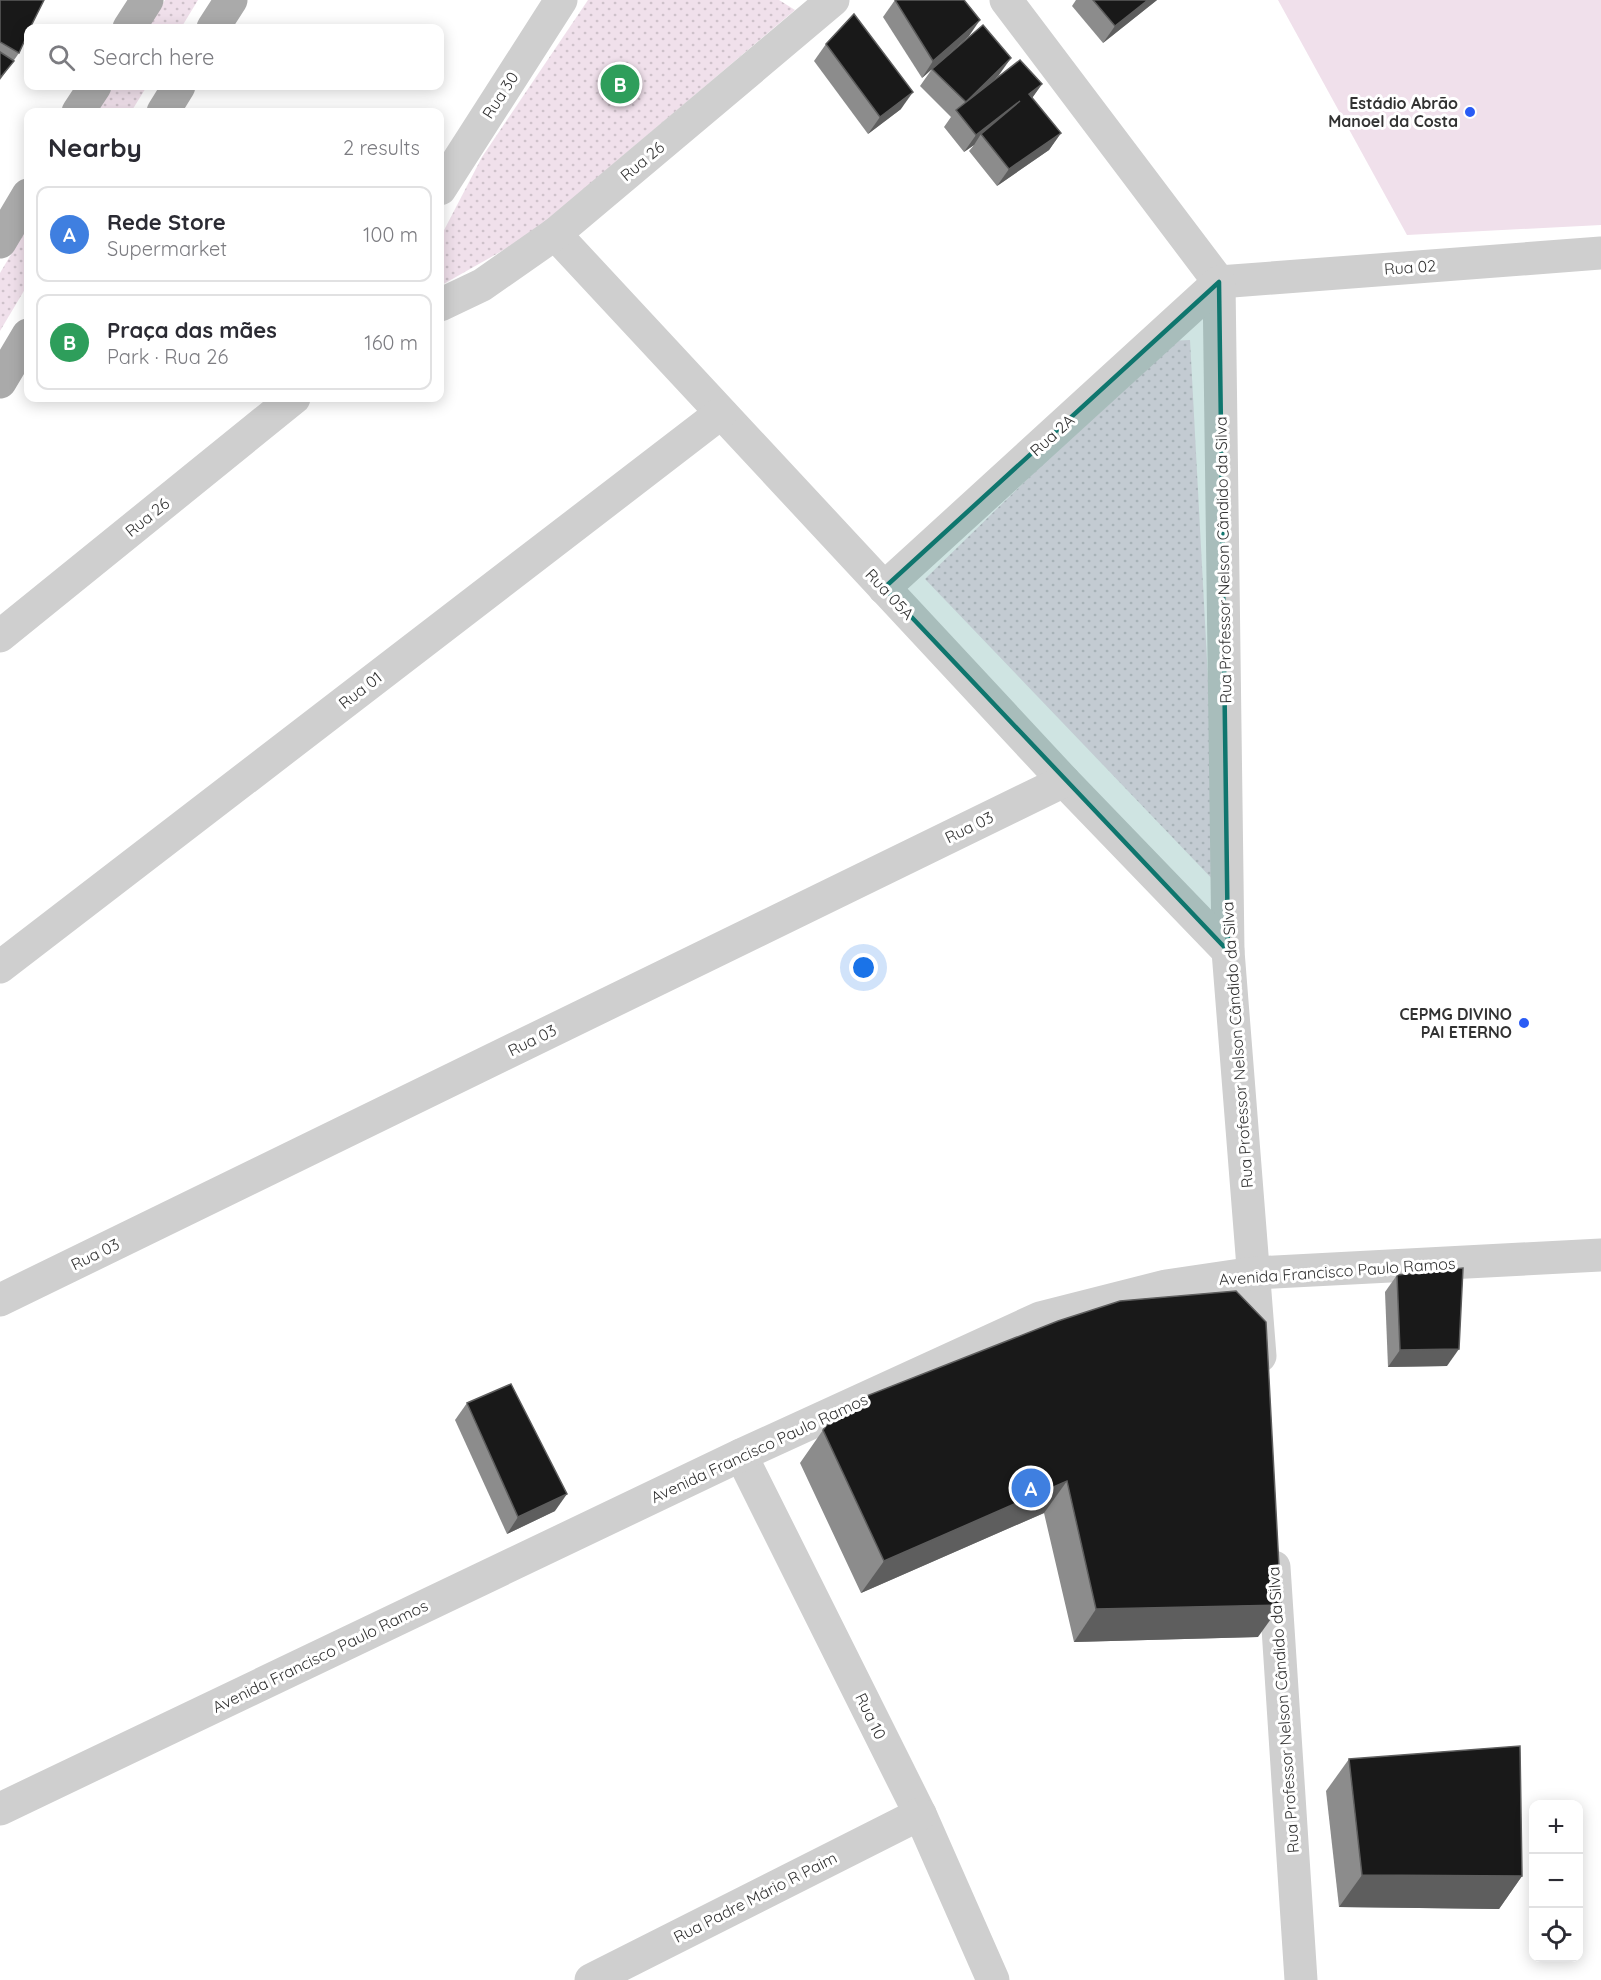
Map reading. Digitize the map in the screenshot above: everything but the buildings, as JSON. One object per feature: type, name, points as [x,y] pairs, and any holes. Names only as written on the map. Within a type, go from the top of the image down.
[{"type":"main road","points":[[132,24],[147,0]]},
{"type":"main road","points":[[216,24],[231,0]]},
{"type":"main road","points":[[81,108],[92,90]]},
{"type":"main road","points":[[165,108],[177,90]]},
{"type":"main road","points":[[0,242],[24,202]]},
{"type":"main road","points":[[0,382],[24,342]]},
{"type":"street","name":"Rua 30","points":[[444,183],[561,0]]},
{"type":"street","name":"Rua 26","points":[[444,303],[482,285],[555,234],[833,0]]},
{"type":"street","points":[[1006,0],[1219,282]]},
{"type":"street","name":"Rua 05A","points":[[555,234],[1064,781],[1228,951]]},
{"type":"street","name":"Rua 02","points":[[1219,282],[1601,253]]},
{"type":"street","name":"Rua 2A","points":[[884,588],[1219,282]]},
{"type":"street","name":"Rua Professor Nelson Cândido da Silva","points":[[1219,282],[1228,951],[1262,1391]]},
{"type":"street","name":"Rua 26","points":[[0,636],[289,402]]},
{"type":"street","name":"Rua 01","points":[[0,967],[721,413]]},
{"type":"street","name":"Rua 03","points":[[0,1300],[1064,781]]},
{"type":"street","name":"Avenida Francisco Paulo Ramos","points":[[0,1809],[741,1455],[1040,1318],[1166,1286],[1254,1274],[1601,1255]]},
{"type":"street","name":"Rua 10","points":[[741,1455],[920,1814],[993,1980]]},
{"type":"street","name":"Rua Professor Nelson Cândido da Silva","points":[[1271,1533],[1301,1980]]},
{"type":"street","name":"Rua Padre Mário R Paim","points":[[591,1980],[920,1814]]},
{"type":"highlighted area","points":[[1219,282],[1228,951],[884,588]]},
{"type":"shaded area","points":[[165,0],[198,0],[183,24],[150,24]]},
{"type":"shaded area","points":[[588,0],[779,0],[795,10],[530,235],[444,284],[444,230],[482,157]]},
{"type":"shaded area","name":"Estádio Abrão Manoel da Costa","points":[[1278,0],[1601,0],[1601,225],[1407,235]]},
{"type":"shaded area","points":[[111,90],[145,90],[133,108],[99,108]]},
{"type":"shaded area","points":[[24,233],[24,291],[0,331],[0,273]]},
{"type":"shaded area","points":[[1190,340],[1219,886],[925,579],[1169,341]]},
{"type":"place","name":"Praça das mães","points":[[620,84]]},
{"type":"place","name":"Estádio Abrão Manoel da Costa","points":[[1470,112]]},
{"type":"place","name":"CEPMG DIVINO PAI ETERNO","points":[[1524,1023]]},
{"type":"place","name":"Rede Store","points":[[1031,1488]]}]
